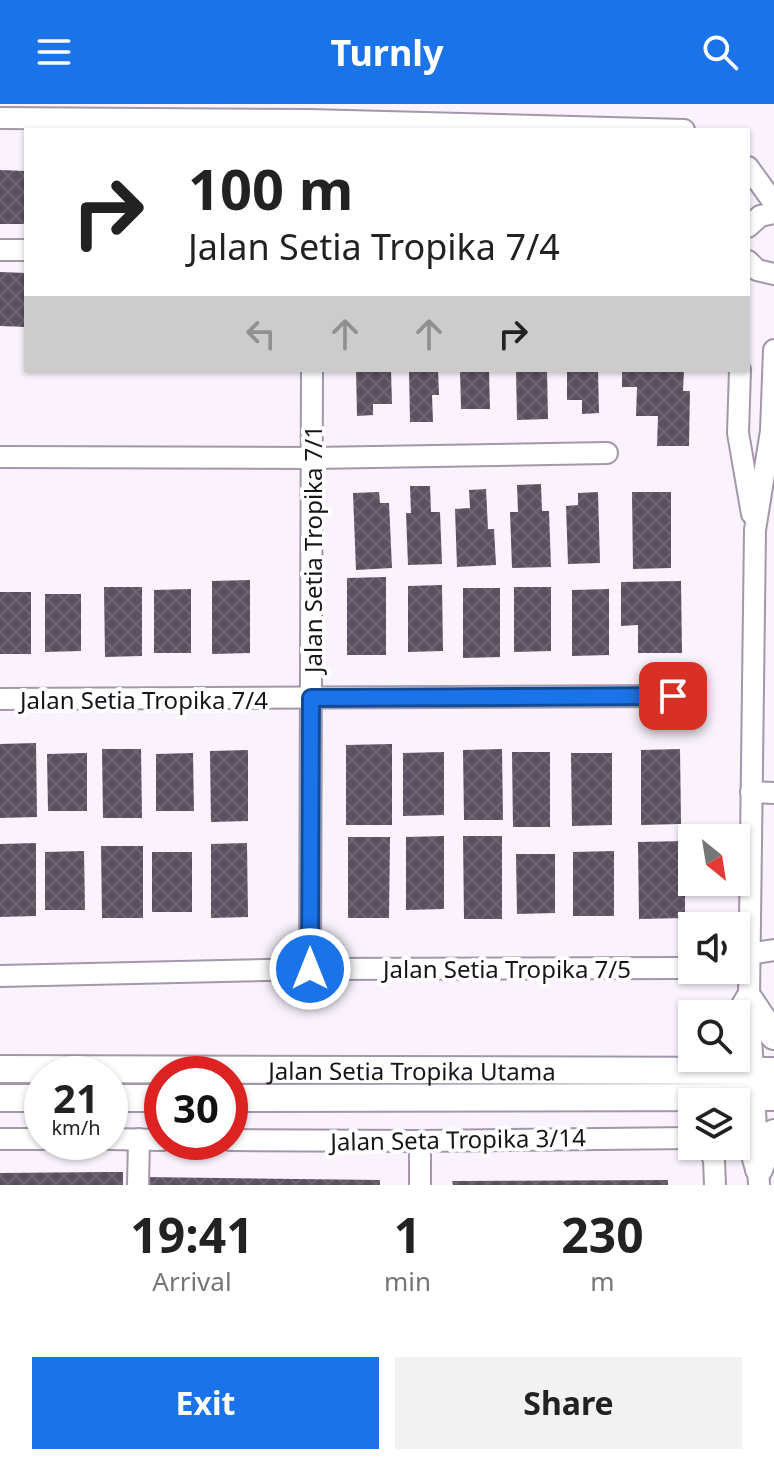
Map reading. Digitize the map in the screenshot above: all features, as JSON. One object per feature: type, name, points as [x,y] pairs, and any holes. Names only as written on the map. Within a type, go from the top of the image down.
[{"type":"main road","points":[[750,1016],[774,1036]]},
{"type":"main road","name":"Jalan Setia Tropika Utama","points":[[0,1069],[678,1064]]},
{"type":"main road","name":"Jalan Setia Tropika Utama","points":[[710,1072],[758,1090]]},
{"type":"main road","points":[[758,1090],[747,1127],[759,1177]]},
{"type":"main road","name":"Jalan Setia Tropika Utama","points":[[248,1098],[666,1097],[758,1090]]},
{"type":"main road","points":[[666,1097],[678,1099]]},
{"type":"main road","points":[[0,1098],[24,1098]]},
{"type":"main road","points":[[759,1177],[774,1133]]},
{"type":"street","points":[[0,118],[534,128]]},
{"type":"street","points":[[750,170],[774,203]]},
{"type":"street","points":[[750,225],[760,216],[774,213]]},
{"type":"street","points":[[0,250],[24,250]]},
{"type":"street","points":[[750,263],[757,270],[774,274]]},
{"type":"street","points":[[750,912],[755,530],[771,431],[774,350]]},
{"type":"street","name":"Jalan Setia Tropika 7/1","points":[[310,969],[312,372]]},
{"type":"street","points":[[740,372],[738,433],[755,530]]},
{"type":"street","points":[[0,457],[313,458],[607,453]]},
{"type":"street","name":"Jalan Setia Tropika 7/4","points":[[0,699],[673,696]]},
{"type":"street","points":[[751,792],[774,793]]},
{"type":"street","points":[[750,954],[774,950]]},
{"type":"street","name":"Jalan Setia Tropika 7/5","points":[[0,976],[310,969],[678,968]]},
{"type":"street","points":[[750,1050],[758,1090]]},
{"type":"street","name":"Jalan Seta Tropika 3/14","points":[[248,1140],[678,1137]]},
{"type":"street","points":[[0,1139],[24,1139]]},
{"type":"street","points":[[128,1139],[144,1139]]},
{"type":"street","points":[[138,1185],[139,1139]]},
{"type":"street","points":[[420,1141],[420,1185]]},
{"type":"street","points":[[714,1160],[715,1185]]},
{"type":"building","points":[[0,170],[24,171],[24,224],[0,224]]},
{"type":"building","points":[[0,272],[24,273],[24,327],[0,326]]},
{"type":"building","points":[[356,372],[391,372],[392,404],[373,404],[373,415],[357,416]]},
{"type":"building","points":[[409,372],[438,372],[439,395],[432,395],[433,422],[410,422]]},
{"type":"building","points":[[460,372],[489,372],[490,409],[461,409]]},
{"type":"building","points":[[516,372],[547,372],[548,419],[517,420]]},
{"type":"building","points":[[567,372],[598,372],[599,413],[582,414],[582,400],[567,400]]},
{"type":"building","points":[[622,372],[684,372],[683,391],[690,391],[689,446],[657,446],[658,416],[636,416],[637,387],[622,387]]},
{"type":"building","points":[[541,484],[542,511],[549,511],[551,567],[512,568],[510,512],[518,512],[517,485]]},
{"type":"building","points":[[410,486],[430,486],[431,512],[440,512],[442,564],[408,565],[406,513],[411,513]]},
{"type":"building","points":[[486,489],[488,529],[494,529],[496,565],[457,567],[455,509],[470,508],[469,490]]},
{"type":"building","points":[[379,492],[380,503],[389,503],[392,568],[356,570],[353,493]]},
{"type":"building","points":[[598,492],[600,563],[568,564],[566,506],[578,505],[578,493]]},
{"type":"building","points":[[632,492],[671,492],[671,568],[633,569]]},
{"type":"building","points":[[386,577],[386,655],[347,655],[347,578]]},
{"type":"building","points":[[250,580],[250,653],[212,654],[212,581]]},
{"type":"building","points":[[681,581],[682,653],[638,653],[638,625],[621,626],[621,582]]},
{"type":"building","points":[[442,585],[443,651],[408,652],[408,586]]},
{"type":"building","points":[[104,587],[142,587],[142,656],[105,657]]},
{"type":"building","points":[[514,587],[551,587],[551,651],[514,652]]},
{"type":"building","points":[[463,588],[500,588],[500,657],[463,658]]},
{"type":"building","points":[[191,589],[191,653],[154,653],[154,590]]},
{"type":"building","points":[[609,589],[609,655],[572,656],[572,590]]},
{"type":"building","points":[[0,592],[31,592],[31,654],[0,654]]},
{"type":"building","points":[[45,594],[81,594],[81,651],[45,652]]},
{"type":"building","points":[[36,743],[37,817],[0,818],[0,744]]},
{"type":"building","points":[[392,744],[392,825],[346,825],[346,745]]},
{"type":"building","points":[[102,749],[141,749],[142,818],[103,818]]},
{"type":"building","points":[[502,749],[503,820],[464,820],[463,750]]},
{"type":"building","points":[[680,749],[681,824],[641,825],[641,750]]},
{"type":"building","points":[[248,750],[248,821],[211,822],[210,751]]},
{"type":"building","points":[[444,752],[444,815],[403,816],[403,753]]},
{"type":"building","points":[[512,752],[550,752],[550,827],[513,827]]},
{"type":"building","points":[[87,753],[87,811],[48,811],[47,754]]},
{"type":"building","points":[[193,753],[194,811],[156,811],[156,754]]},
{"type":"building","points":[[571,753],[612,753],[612,825],[572,826]]},
{"type":"building","points":[[444,836],[444,909],[406,910],[406,837]]},
{"type":"building","points":[[463,836],[502,836],[502,919],[464,919]]},
{"type":"building","points":[[348,837],[390,837],[389,918],[348,918]]},
{"type":"building","points":[[678,841],[678,896],[685,896],[685,912],[678,912],[678,918],[639,919],[638,842]]},
{"type":"building","points":[[36,843],[36,916],[0,917],[0,844]]},
{"type":"building","points":[[247,843],[248,917],[211,918],[211,844]]},
{"type":"building","points":[[101,846],[143,846],[143,918],[102,918]]},
{"type":"building","points":[[84,851],[85,910],[45,910],[45,852]]},
{"type":"building","points":[[614,851],[614,916],[573,916],[573,852]]},
{"type":"building","points":[[152,852],[192,852],[192,912],[152,912]]},
{"type":"building","points":[[516,854],[555,854],[555,913],[517,914]]},
{"type":"building","points":[[123,1172],[123,1185],[0,1185],[0,1173]]},
{"type":"building","points":[[143,1177],[380,1180],[380,1185],[143,1185]]},
{"type":"building","points":[[668,1180],[668,1185],[453,1185],[452,1181]]},
{"type":"route","points":[[310,969],[311,698],[673,696]]}]
